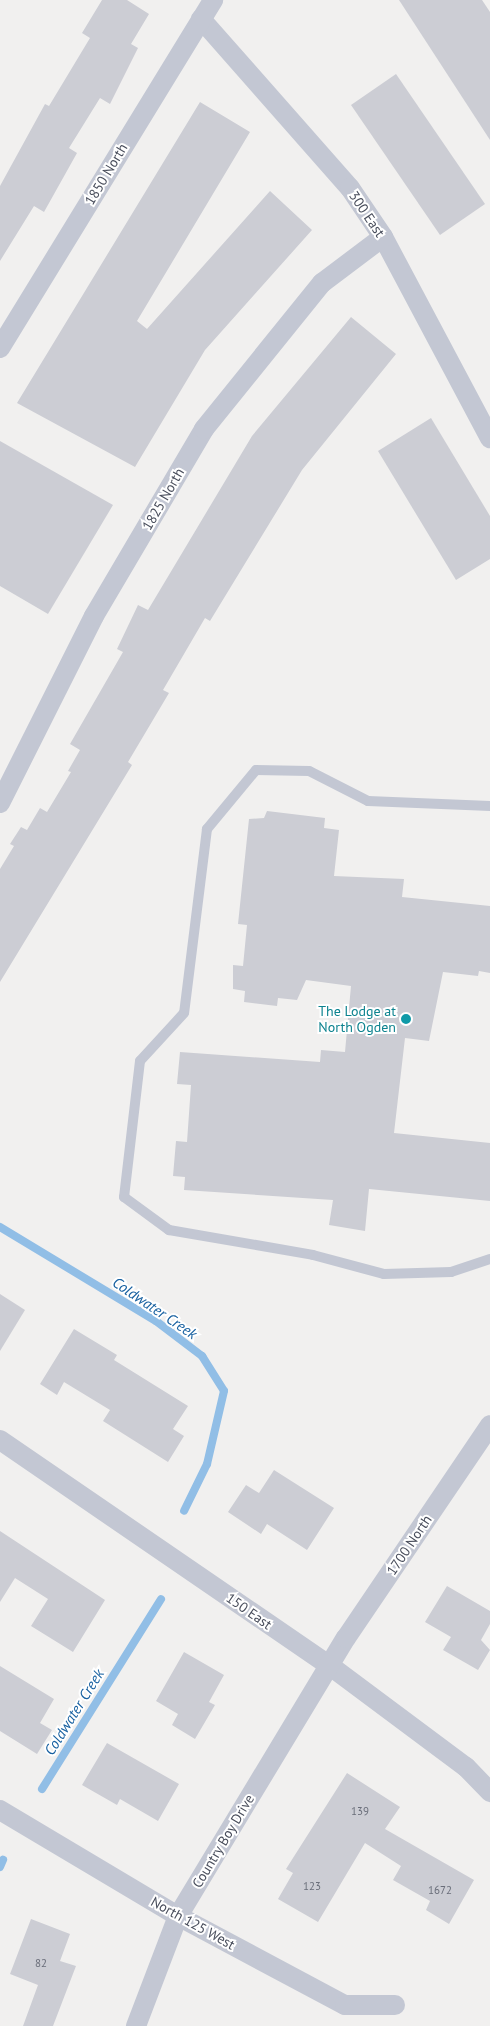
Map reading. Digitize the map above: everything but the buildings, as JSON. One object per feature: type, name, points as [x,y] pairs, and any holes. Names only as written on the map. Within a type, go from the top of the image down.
[{"type":"street","name":"1850 North","points":[[0,348],[213,0]]},
{"type":"street","name":"300 East","points":[[201,19],[350,188],[383,237],[490,438]]},
{"type":"street","name":"1825 North","points":[[0,803],[94,616],[204,429],[322,283],[383,237]]},
{"type":"street","name":"1700 North","points":[[329,1665],[490,1425]]},
{"type":"street","name":"150 East","points":[[0,1440],[329,1665],[466,1768],[490,1792]]},
{"type":"street","name":"Country Boy Drive","points":[[136,2026],[178,1916],[329,1665]]},
{"type":"street","name":"North 125 West","points":[[0,1810],[178,1916],[346,2004],[395,2005]]},
{"type":"lane","points":[[490,806],[368,801],[309,771],[256,770],[208,829],[184,1012],[140,1061],[124,1196],[169,1230],[312,1255],[384,1274],[451,1272],[490,1259]]},
{"type":"waterway","name":"Coldwater Creek","points":[[0,1227],[156,1321],[202,1356],[224,1391],[207,1464],[184,1511]]},
{"type":"waterway","name":"Coldwater Creek","points":[[42,1789],[161,1599]]},
{"type":"waterway","name":"Coldwater Creek","points":[[0,1867],[3,1860]]},
{"type":"place","name":"The Lodge at North Ogden","points":[[406,1019]]}]
